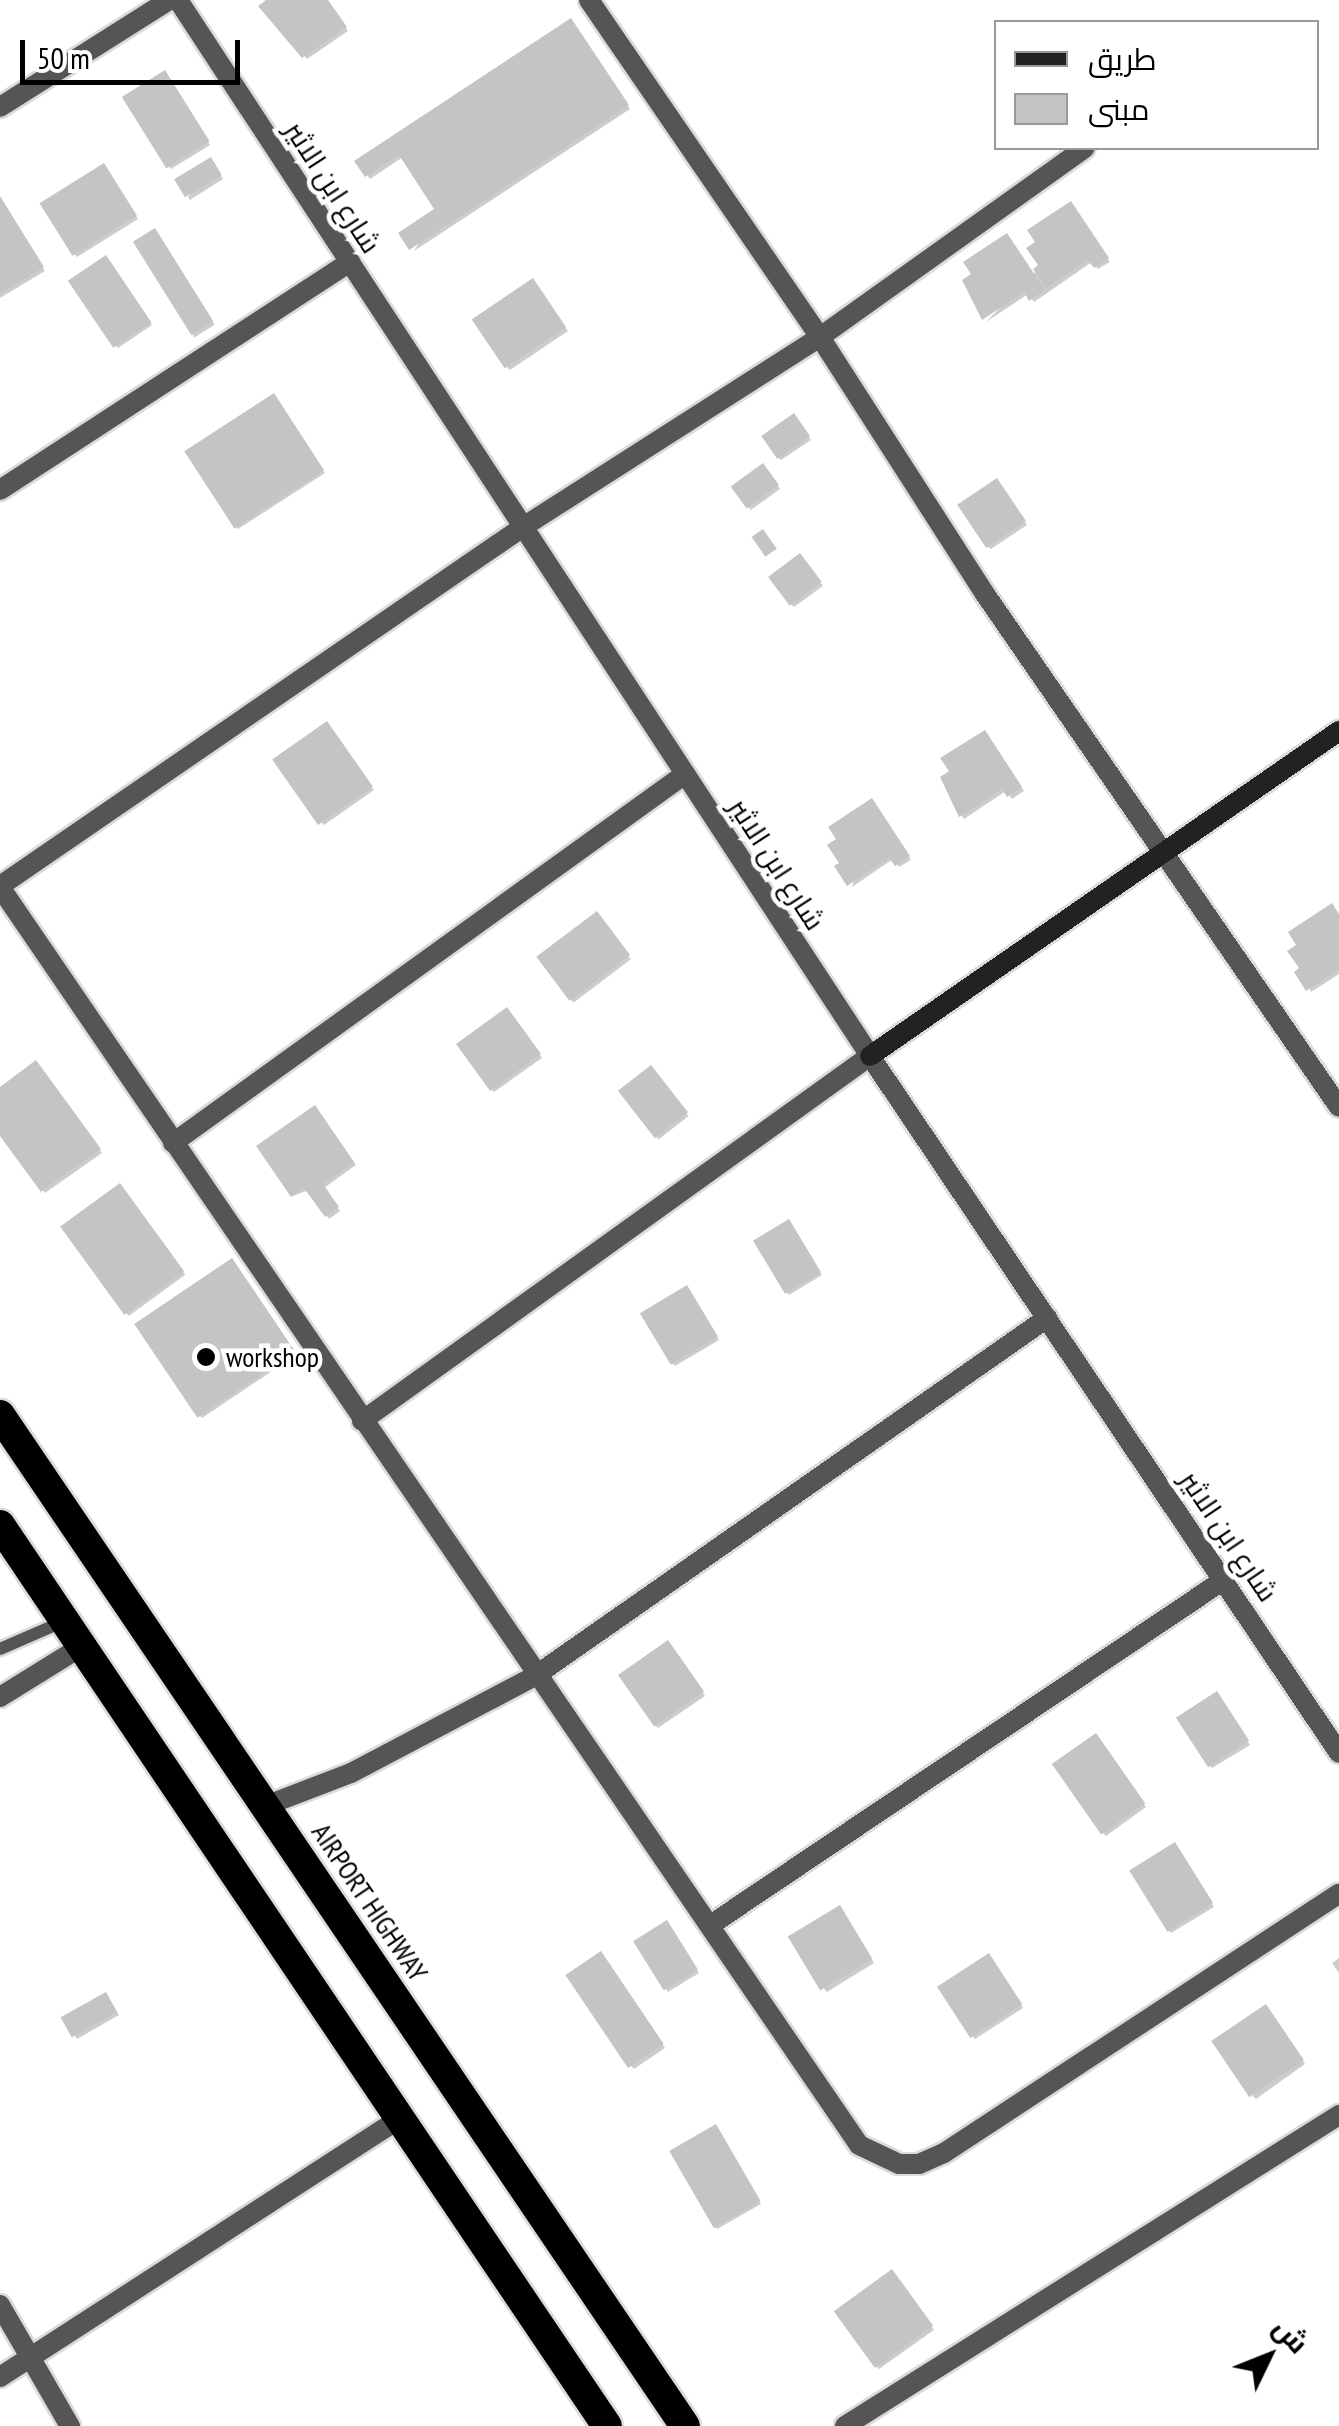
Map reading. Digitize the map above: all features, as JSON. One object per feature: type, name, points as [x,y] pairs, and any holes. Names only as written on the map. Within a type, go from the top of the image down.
[{"type":"highway","name":"AIRPORT HIGHWAY","points":[[0,1415],[686,2426]]},
{"type":"highway","points":[[0,1525],[79,1648],[402,2117],[607,2426]]},
{"type":"street","points":[[0,108],[169,0]]},
{"type":"street","name":"شارع ابن الاثير","points":[[178,0],[870,1056],[1339,1753]]},
{"type":"street","points":[[589,0],[820,337],[984,594],[1339,1107]]},
{"type":"street","points":[[1082,150],[820,337],[523,527],[0,887],[535,1676],[712,1924],[858,2146],[876,2158],[919,2164],[1339,1894]]},
{"type":"street","points":[[0,490],[350,262]]},
{"type":"street","points":[[362,1422],[870,1056],[1339,731]]},
{"type":"street","points":[[173,1143],[685,774]]},
{"type":"street","points":[[265,1806],[350,1773],[535,1676],[1046,1318]]},
{"type":"street","points":[[712,1924],[1225,1579]]},
{"type":"street","points":[[0,1697],[79,1648]]},
{"type":"street","points":[[845,2426],[1339,2116]]},
{"type":"street","points":[[0,2377],[402,2117]]},
{"type":"street","points":[[0,2305],[70,2426]]},
{"type":"lane","points":[[0,1649],[62,1622]]},
{"type":"building","points":[[266,0],[328,0],[347,27],[302,58],[258,6]]},
{"type":"building","points":[[571,18],[629,105],[409,250],[398,233],[434,209],[399,155],[365,177],[354,161]]},
{"type":"building","points":[[165,70],[210,141],[166,168],[122,97]]},
{"type":"building","points":[[211,157],[222,175],[185,197],[174,179]]},
{"type":"building","points":[[104,163],[137,216],[72,256],[40,203]]},
{"type":"building","points":[[0,196],[44,267],[0,294]]},
{"type":"building","points":[[1071,201],[1109,258],[1094,268],[1088,260],[1046,288],[1033,269],[1038,265],[1026,248],[1035,242],[1027,230]]},
{"type":"building","points":[[155,228],[213,321],[191,335],[133,242]]},
{"type":"building","points":[[1007,233],[1045,290],[1029,301],[1024,292],[982,320],[962,280],[971,274],[963,262]]},
{"type":"building","points":[[106,255],[151,322],[113,348],[68,281]]},
{"type":"building","points":[[533,278],[566,327],[505,368],[472,319]]},
{"type":"building","points":[[274,393],[324,470],[234,528],[184,451]]},
{"type":"building","points":[[794,413],[810,436],[777,459],[761,436]]},
{"type":"building","points":[[763,463],[779,485],[747,508],[731,487]]},
{"type":"building","points":[[997,478],[1026,521],[986,548],[957,505]]},
{"type":"building","points":[[763,529],[777,549],[765,557],[752,537]]},
{"type":"building","points":[[800,553],[822,582],[790,606],[768,577]]},
{"type":"building","points":[[327,721],[373,787],[318,825],[272,759]]},
{"type":"building","points":[[985,730],[1022,787],[1007,797],[1002,789],[959,817],[940,777],[949,771],[940,758]]},
{"type":"building","points":[[872,798],[910,856],[895,866],[889,858],[847,886],[827,845],[836,839],[828,827]]},
{"type":"building","points":[[1332,903],[1339,914],[1339,969],[1306,991],[1294,972],[1299,968],[1287,951],[1296,945],[1288,932]]},
{"type":"building","points":[[597,911],[630,955],[569,1001],[536,957]]},
{"type":"building","points":[[507,1007],[541,1054],[490,1091],[456,1044]]},
{"type":"building","points":[[36,1060],[101,1149],[41,1192],[0,1136],[0,1087]]},
{"type":"building","points":[[651,1065],[688,1112],[655,1138],[618,1091]]},
{"type":"building","points":[[315,1105],[354,1162],[323,1184],[339,1207],[325,1217],[304,1188],[291,1197],[256,1146]]},
{"type":"building","points":[[120,1183],[184,1271],[124,1315],[60,1226]]},
{"type":"building","points":[[789,1219],[821,1272],[785,1294],[753,1241]]},
{"type":"building","points":[[232,1258],[295,1352],[197,1418],[134,1324]]},
{"type":"building","points":[[687,1285],[718,1336],[671,1365],[640,1313]]},
{"type":"building","points":[[668,1640],[704,1692],[654,1727],[618,1675]]},
{"type":"building","points":[[1217,1691],[1249,1740],[1208,1767],[1176,1718]]},
{"type":"building","points":[[1096,1733],[1145,1803],[1101,1834],[1052,1764]]},
{"type":"building","points":[[1175,1842],[1213,1903],[1167,1932],[1129,1871]]},
{"type":"building","points":[[840,1905],[872,1959],[820,1990],[788,1936]]},
{"type":"building","points":[[667,1920],[698,1969],[664,1990],[633,1941]]},
{"type":"building","points":[[601,1951],[664,2044],[628,2068],[565,1975]]},
{"type":"building","points":[[989,1953],[1022,2004],[970,2038],[937,1987]]},
{"type":"building","points":[[106,1992],[117,2012],[72,2037],[61,2017]]},
{"type":"building","points":[[1266,2004],[1304,2060],[1249,2097],[1211,2041]]},
{"type":"building","points":[[716,2124],[760,2201],[714,2228],[669,2151]]},
{"type":"building","points":[[892,2269],[933,2326],[875,2368],[834,2311]]},
{"type":"place","name":"workshop","points":[[206,1357]]}]
